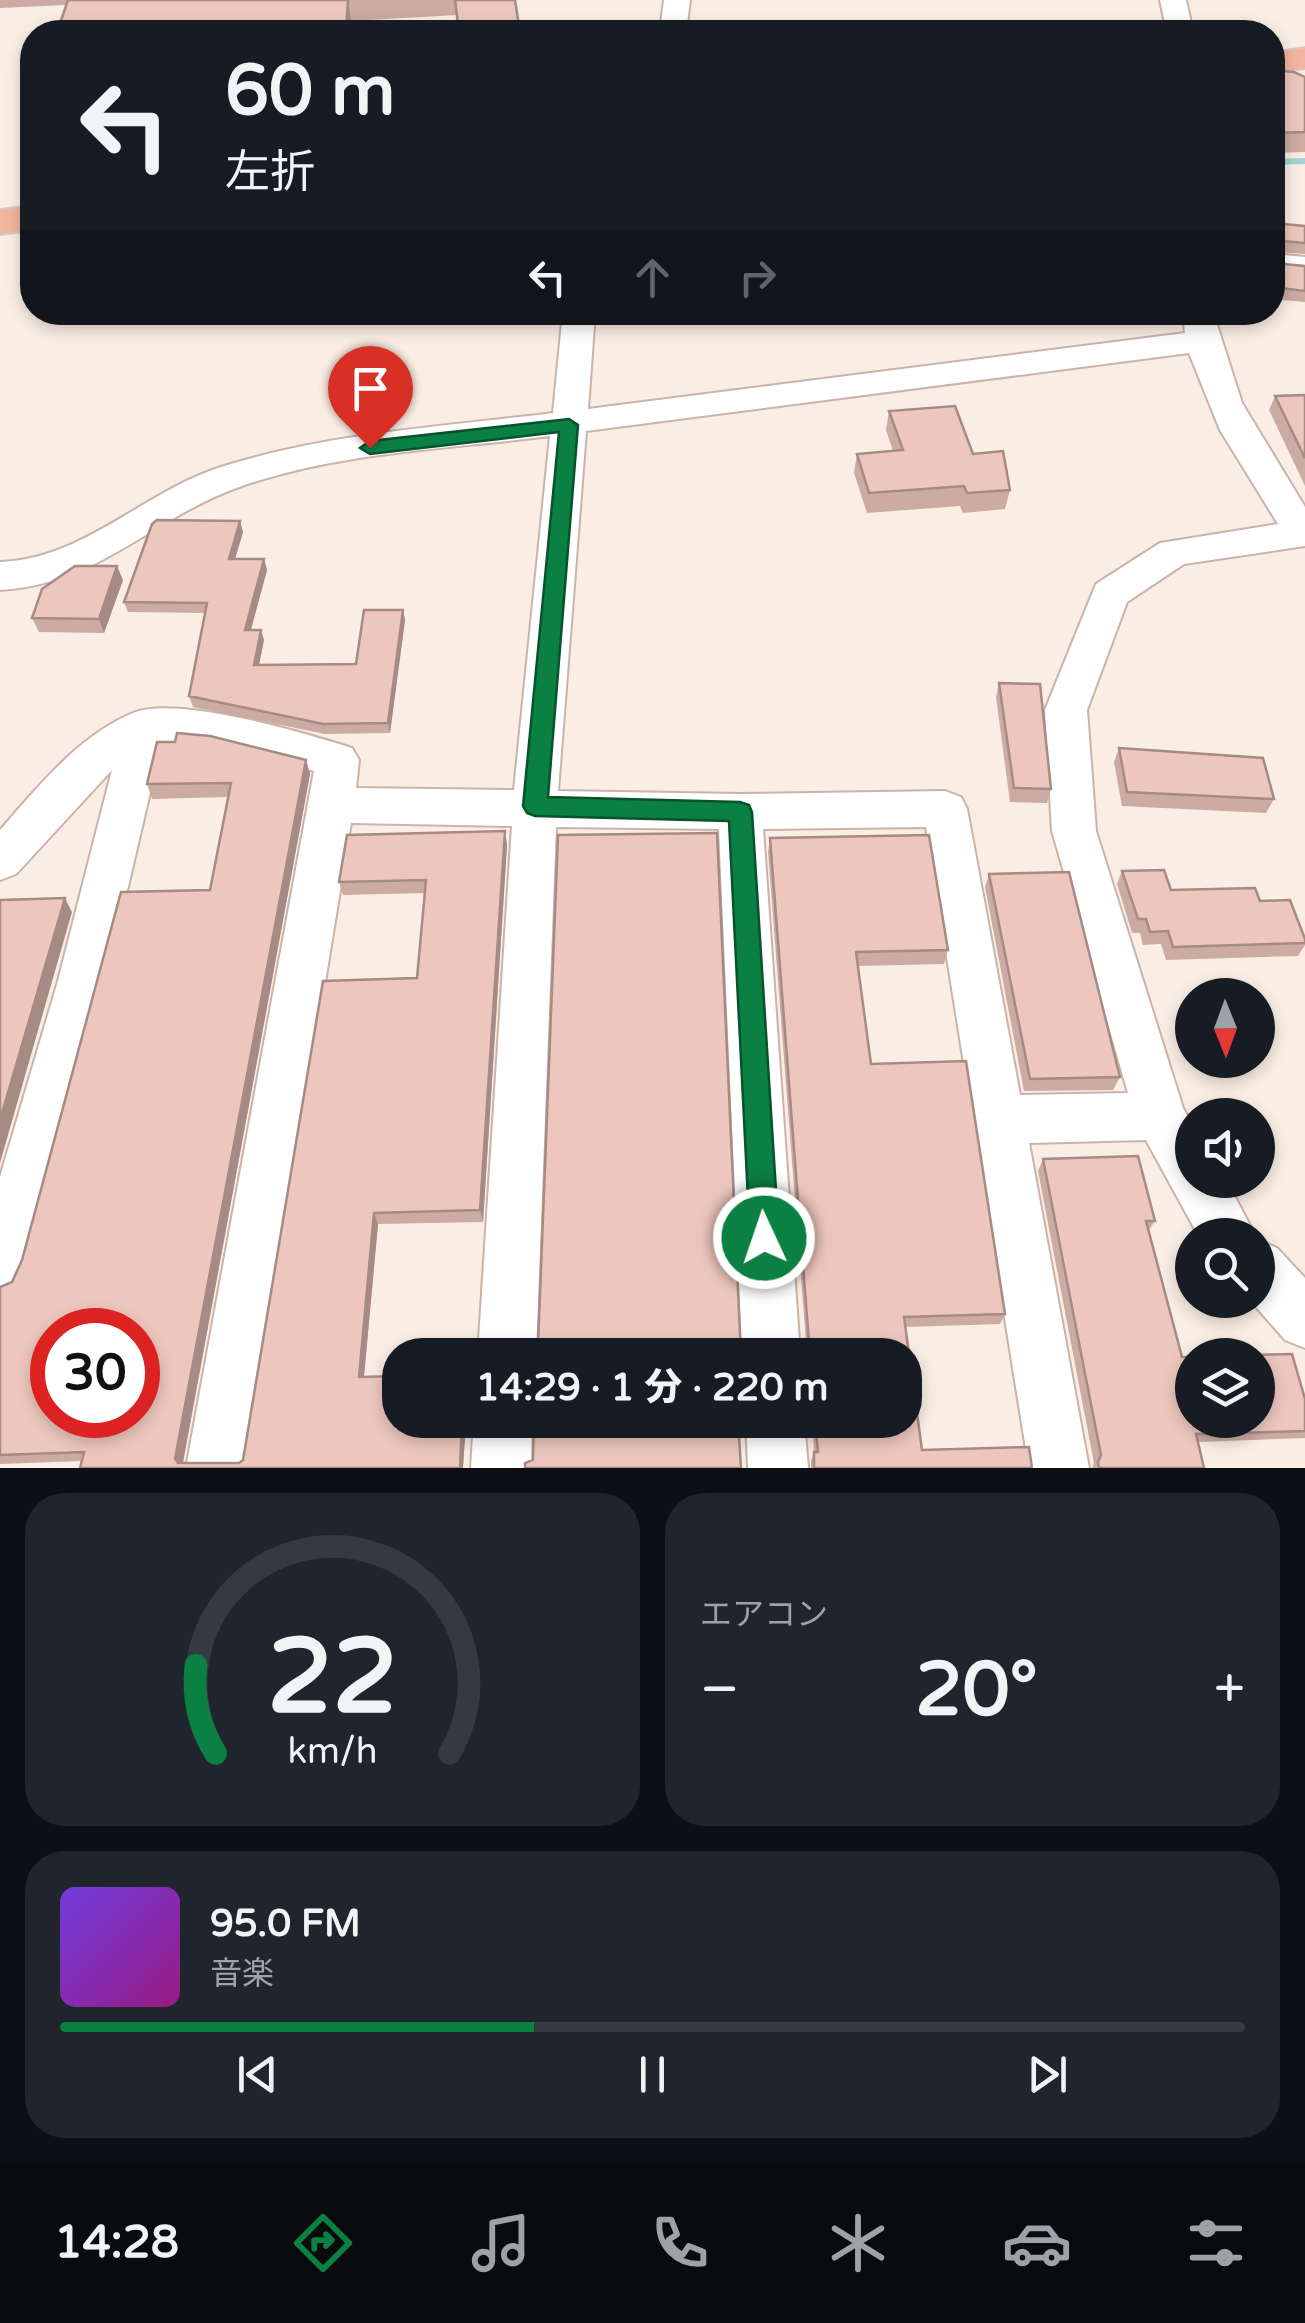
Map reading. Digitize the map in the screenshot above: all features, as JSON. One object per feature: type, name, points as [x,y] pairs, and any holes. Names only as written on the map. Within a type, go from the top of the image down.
[{"type":"street","points":[[507,1338],[535,806],[578,325]]},
{"type":"street","points":[[0,576],[26,578],[64,567],[197,489],[256,467],[352,450],[569,425],[1200,327],[1232,422],[1304,533],[1174,552],[1110,594],[1066,710],[1074,832],[1160,1116],[1175,1143]]},
{"type":"street","points":[[0,1270],[82,981],[144,726]]},
{"type":"street","points":[[0,861],[108,747],[144,726],[186,726],[337,760],[216,1468]]},
{"type":"street","points":[[332,805],[740,812],[945,809],[1059,1468]]},
{"type":"street","points":[[740,812],[770,1338]]},
{"type":"street","points":[[999,1120],[1160,1116]]},
{"type":"street","points":[[1275,1287],[1305,1320]]},
{"type":"street","points":[[501,1468],[502,1438]]},
{"type":"street","points":[[776,1438],[778,1468]]},
{"type":"building","points":[[68,0],[348,0],[347,20],[61,20]]},
{"type":"building","points":[[455,0],[515,0],[518,20],[458,20]]},
{"type":"building","points":[[1285,71],[1305,77],[1305,132],[1285,133]]},
{"type":"building","points":[[1285,224],[1305,226],[1305,243],[1285,241]]},
{"type":"building","points":[[1285,264],[1305,266],[1305,291],[1285,289]]},
{"type":"building","points":[[1305,395],[1305,458],[1275,396]]},
{"type":"building","points":[[955,406],[973,454],[1003,451],[1010,490],[967,493],[964,486],[869,493],[857,454],[903,450],[889,411]]},
{"type":"building","points":[[157,520],[240,521],[229,559],[264,559],[245,630],[261,630],[254,665],[356,664],[364,610],[403,610],[388,723],[323,724],[189,696],[207,603],[124,602],[152,524]]},
{"type":"building","points":[[75,566],[117,566],[99,619],[32,618],[42,589]]},
{"type":"building","points":[[999,683],[1040,684],[1051,789],[1014,788]]},
{"type":"building","points":[[177,733],[210,736],[306,760],[175,1459],[178,1463],[243,1460],[323,981],[417,978],[426,880],[339,882],[347,835],[505,831],[480,1210],[374,1213],[359,1377],[382,1376],[382,1438],[461,1438],[460,1468],[80,1468],[84,1452],[0,1455],[0,1287],[12,1282],[22,1260],[121,892],[210,890],[231,783],[147,784],[157,742],[175,742]]},
{"type":"building","points":[[1119,748],[1263,758],[1274,799],[1127,792]]},
{"type":"building","points":[[717,833],[740,1338],[538,1338],[558,835]]},
{"type":"building","points":[[929,835],[948,950],[856,952],[871,1064],[966,1061],[1005,1314],[904,1317],[907,1338],[809,1338],[770,838]]},
{"type":"building","points":[[1164,870],[1171,890],[1255,888],[1260,901],[1290,900],[1305,943],[1173,947],[1168,931],[1150,932],[1146,919],[1138,919],[1122,871]]},
{"type":"building","points":[[1069,872],[1120,1077],[1030,1079],[989,874]]},
{"type":"building","points":[[65,898],[0,1120],[0,900]]},
{"type":"building","points":[[1138,1156],[1155,1221],[1146,1221],[1177,1338],[1175,1438],[1197,1438],[1204,1468],[1099,1468],[1101,1455],[1043,1159]]},
{"type":"building","points":[[1275,1354],[1292,1354],[1305,1399],[1305,1431],[1275,1432]]},
{"type":"building","points":[[534,1438],[739,1438],[741,1468],[525,1468],[525,1463],[533,1460]]},
{"type":"building","points":[[817,1438],[920,1438],[922,1450],[1029,1447],[1032,1468],[814,1468],[814,1452],[818,1452]]},
{"type":"waterway","points":[[1285,162],[1305,161]]},
{"type":"route","points":[[370,448],[569,425],[535,806],[740,812],[764,1238]]}]
